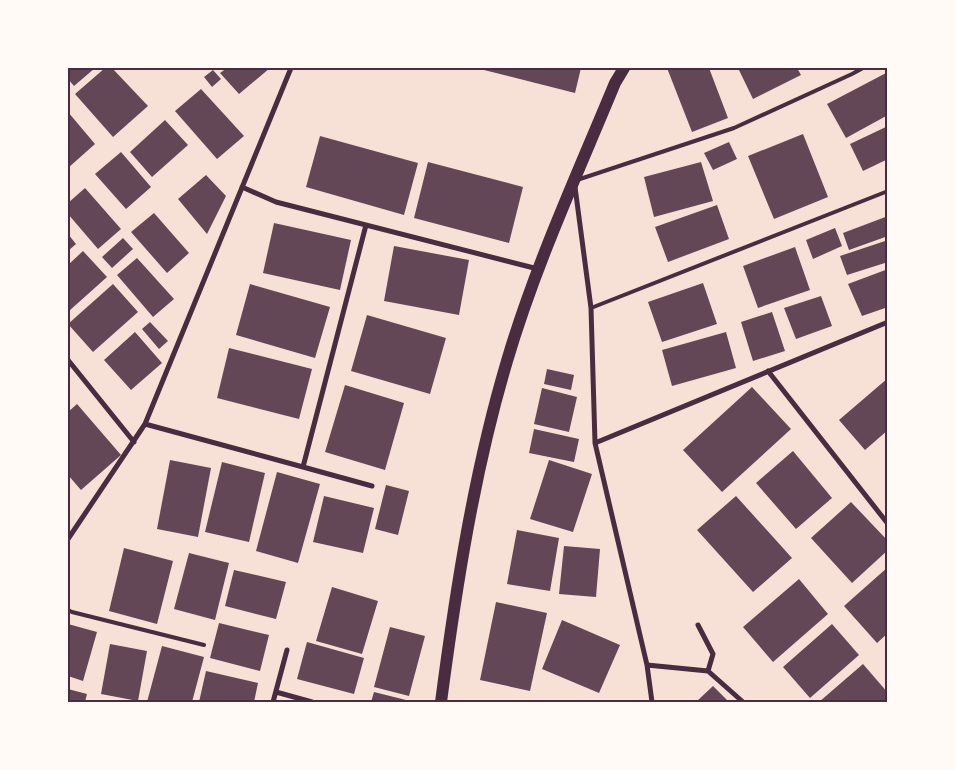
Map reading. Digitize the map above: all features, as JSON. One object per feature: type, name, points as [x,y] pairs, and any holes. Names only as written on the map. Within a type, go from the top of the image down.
[{"type":"main road","points":[[441,702],[461,562],[483,453],[507,361],[538,269],[615,83],[624,68]]},
{"type":"street","points":[[68,539],[146,424],[291,68]]},
{"type":"street","points":[[574,181],[591,308],[595,443],[647,664],[652,702]]},
{"type":"street","points":[[242,188],[276,202],[538,269]]},
{"type":"street","points":[[303,466],[366,225]]},
{"type":"street","points":[[595,443],[888,322]]},
{"type":"street","points":[[68,360],[134,442]]},
{"type":"street","points":[[768,370],[888,524]]},
{"type":"street","points":[[146,424],[372,486]]},
{"type":"street","points":[[698,625],[712,654],[708,671]]},
{"type":"street","points":[[273,702],[286,650]]},
{"type":"street","points":[[647,664],[708,671],[743,702]]},
{"type":"street","points":[[276,692],[312,702]]},
{"type":"lane","points":[[574,181],[734,128],[863,68]]},
{"type":"lane","points":[[591,308],[888,191]]},
{"type":"lane","points":[[70,611],[204,645]]},
{"type":"building","points":[[68,68],[95,68],[74,86],[68,79]]},
{"type":"building","points":[[105,68],[112,68],[148,106],[113,137],[75,94]]},
{"type":"building","points":[[227,68],[270,68],[239,94],[220,73]]},
{"type":"building","points":[[476,68],[581,68],[575,93]]},
{"type":"building","points":[[667,68],[709,68],[728,118],[692,132]]},
{"type":"building","points":[[738,68],[797,68],[801,75],[753,99]]},
{"type":"building","points":[[213,70],[221,79],[212,87],[204,77]]},
{"type":"building","points":[[888,72],[888,115],[846,138],[827,104]]},
{"type":"building","points":[[201,89],[244,136],[217,159],[175,111]]},
{"type":"building","points":[[68,112],[95,144],[68,168]]},
{"type":"building","points":[[165,120],[188,145],[152,177],[130,152]]},
{"type":"building","points":[[888,126],[888,159],[863,171],[850,144]]},
{"type":"building","points":[[803,134],[828,197],[774,219],[748,156]]},
{"type":"building","points":[[320,136],[418,163],[404,215],[306,187]]},
{"type":"building","points":[[729,142],[737,159],[713,170],[704,153]]},
{"type":"building","points":[[121,152],[151,187],[126,209],[95,174]]},
{"type":"building","points":[[428,162],[523,187],[509,243],[414,218]]},
{"type":"building","points":[[701,162],[713,201],[654,217],[644,177]]},
{"type":"building","points":[[206,175],[226,196],[207,234],[178,199]]},
{"type":"building","points":[[85,188],[121,229],[98,249],[68,214],[68,203]]},
{"type":"building","points":[[717,205],[729,239],[668,262],[655,227]]},
{"type":"building","points":[[154,213],[189,253],[167,273],[131,232]]},
{"type":"building","points":[[888,216],[888,236],[849,250],[843,233]]},
{"type":"building","points":[[274,223],[351,240],[340,290],[263,273]]},
{"type":"building","points":[[835,228],[842,246],[813,259],[806,240]]},
{"type":"building","points":[[68,234],[76,244],[68,251]]},
{"type":"building","points":[[123,238],[133,249],[112,268],[102,257]]},
{"type":"building","points":[[888,240],[888,262],[847,275],[840,256]]},
{"type":"building","points":[[394,246],[469,260],[459,315],[384,301]]},
{"type":"building","points":[[795,247],[810,290],[758,308],[743,266]]},
{"type":"building","points":[[83,251],[107,277],[69,311],[68,265]]},
{"type":"building","points":[[137,258],[174,299],[153,317],[117,275]]},
{"type":"building","points":[[888,269],[888,307],[862,316],[848,284]]},
{"type":"building","points":[[703,283],[717,324],[662,342],[648,302]]},
{"type":"building","points":[[113,284],[138,312],[93,352],[68,324]]},
{"type":"building","points":[[250,284],[330,307],[315,358],[236,335]]},
{"type":"building","points":[[821,296],[832,326],[796,339],[784,308]]},
{"type":"building","points":[[772,312],[785,351],[753,361],[741,322]]},
{"type":"building","points":[[367,315],[446,338],[430,394],[351,371]]},
{"type":"building","points":[[150,322],[168,341],[159,349],[142,329]]},
{"type":"building","points":[[135,332],[162,363],[131,390],[104,360]]},
{"type":"building","points":[[726,332],[736,368],[672,386],[662,350]]},
{"type":"building","points":[[229,348],[312,369],[299,419],[217,398]]},
{"type":"building","points":[[547,369],[574,375],[571,390],[544,384]]},
{"type":"building","points":[[888,378],[888,430],[865,450],[839,420]]},
{"type":"building","points":[[345,385],[404,403],[385,470],[325,452]]},
{"type":"building","points":[[752,387],[791,429],[722,492],[683,450]]},
{"type":"building","points":[[542,388],[577,397],[569,432],[534,424]]},
{"type":"building","points":[[77,404],[121,455],[81,490],[68,475],[68,412]]},
{"type":"building","points":[[534,429],[579,439],[574,462],[529,453]]},
{"type":"building","points":[[793,451],[832,498],[796,529],[756,483]]},
{"type":"building","points":[[170,460],[211,468],[198,537],[157,529]]},
{"type":"building","points":[[549,460],[592,474],[573,532],[530,519]]},
{"type":"building","points":[[222,462],[265,473],[249,542],[205,532]]},
{"type":"building","points":[[277,472],[320,484],[298,563],[256,551]]},
{"type":"building","points":[[386,485],[409,491],[398,535],[375,529]]},
{"type":"building","points":[[324,496],[374,508],[363,553],[313,542]]},
{"type":"building","points":[[736,496],[792,558],[753,592],[697,530]]},
{"type":"building","points":[[851,502],[888,541],[888,550],[852,583],[811,538]]},
{"type":"building","points":[[517,530],[559,538],[550,591],[507,584]]},
{"type":"building","points":[[564,546],[600,549],[596,597],[559,594]]},
{"type":"building","points":[[124,548],[173,561],[157,624],[109,611]]},
{"type":"building","points":[[189,553],[229,563],[215,620],[174,609]]},
{"type":"building","points":[[888,567],[888,633],[877,643],[844,606]]},
{"type":"building","points":[[234,570],[286,582],[276,619],[225,606]]},
{"type":"building","points":[[799,579],[828,614],[773,662],[743,627]]},
{"type":"building","points":[[332,587],[378,601],[362,654],[316,641]]},
{"type":"building","points":[[496,602],[547,613],[530,691],[480,680]]},
{"type":"building","points":[[562,620],[620,645],[599,693],[542,669]]},
{"type":"building","points":[[219,623],[269,635],[260,671],[210,658]]},
{"type":"building","points":[[68,624],[97,632],[83,681],[68,676]]},
{"type":"building","points":[[832,624],[859,655],[810,698],[783,667]]},
{"type":"building","points":[[390,627],[425,636],[409,696],[374,687]]},
{"type":"building","points":[[307,642],[364,658],[354,694],[297,679]]},
{"type":"building","points":[[110,644],[147,651],[138,701],[101,694]]},
{"type":"building","points":[[162,646],[204,657],[192,702],[147,702]]},
{"type":"building","points":[[863,664],[888,693],[888,702],[819,702]]},
{"type":"building","points":[[206,671],[258,683],[254,702],[199,702]]},
{"type":"building","points":[[713,686],[729,702],[696,702]]},
{"type":"building","points":[[68,689],[87,694],[85,702],[68,702]]},
{"type":"building","points":[[374,692],[406,700],[405,702],[371,702]]}]
